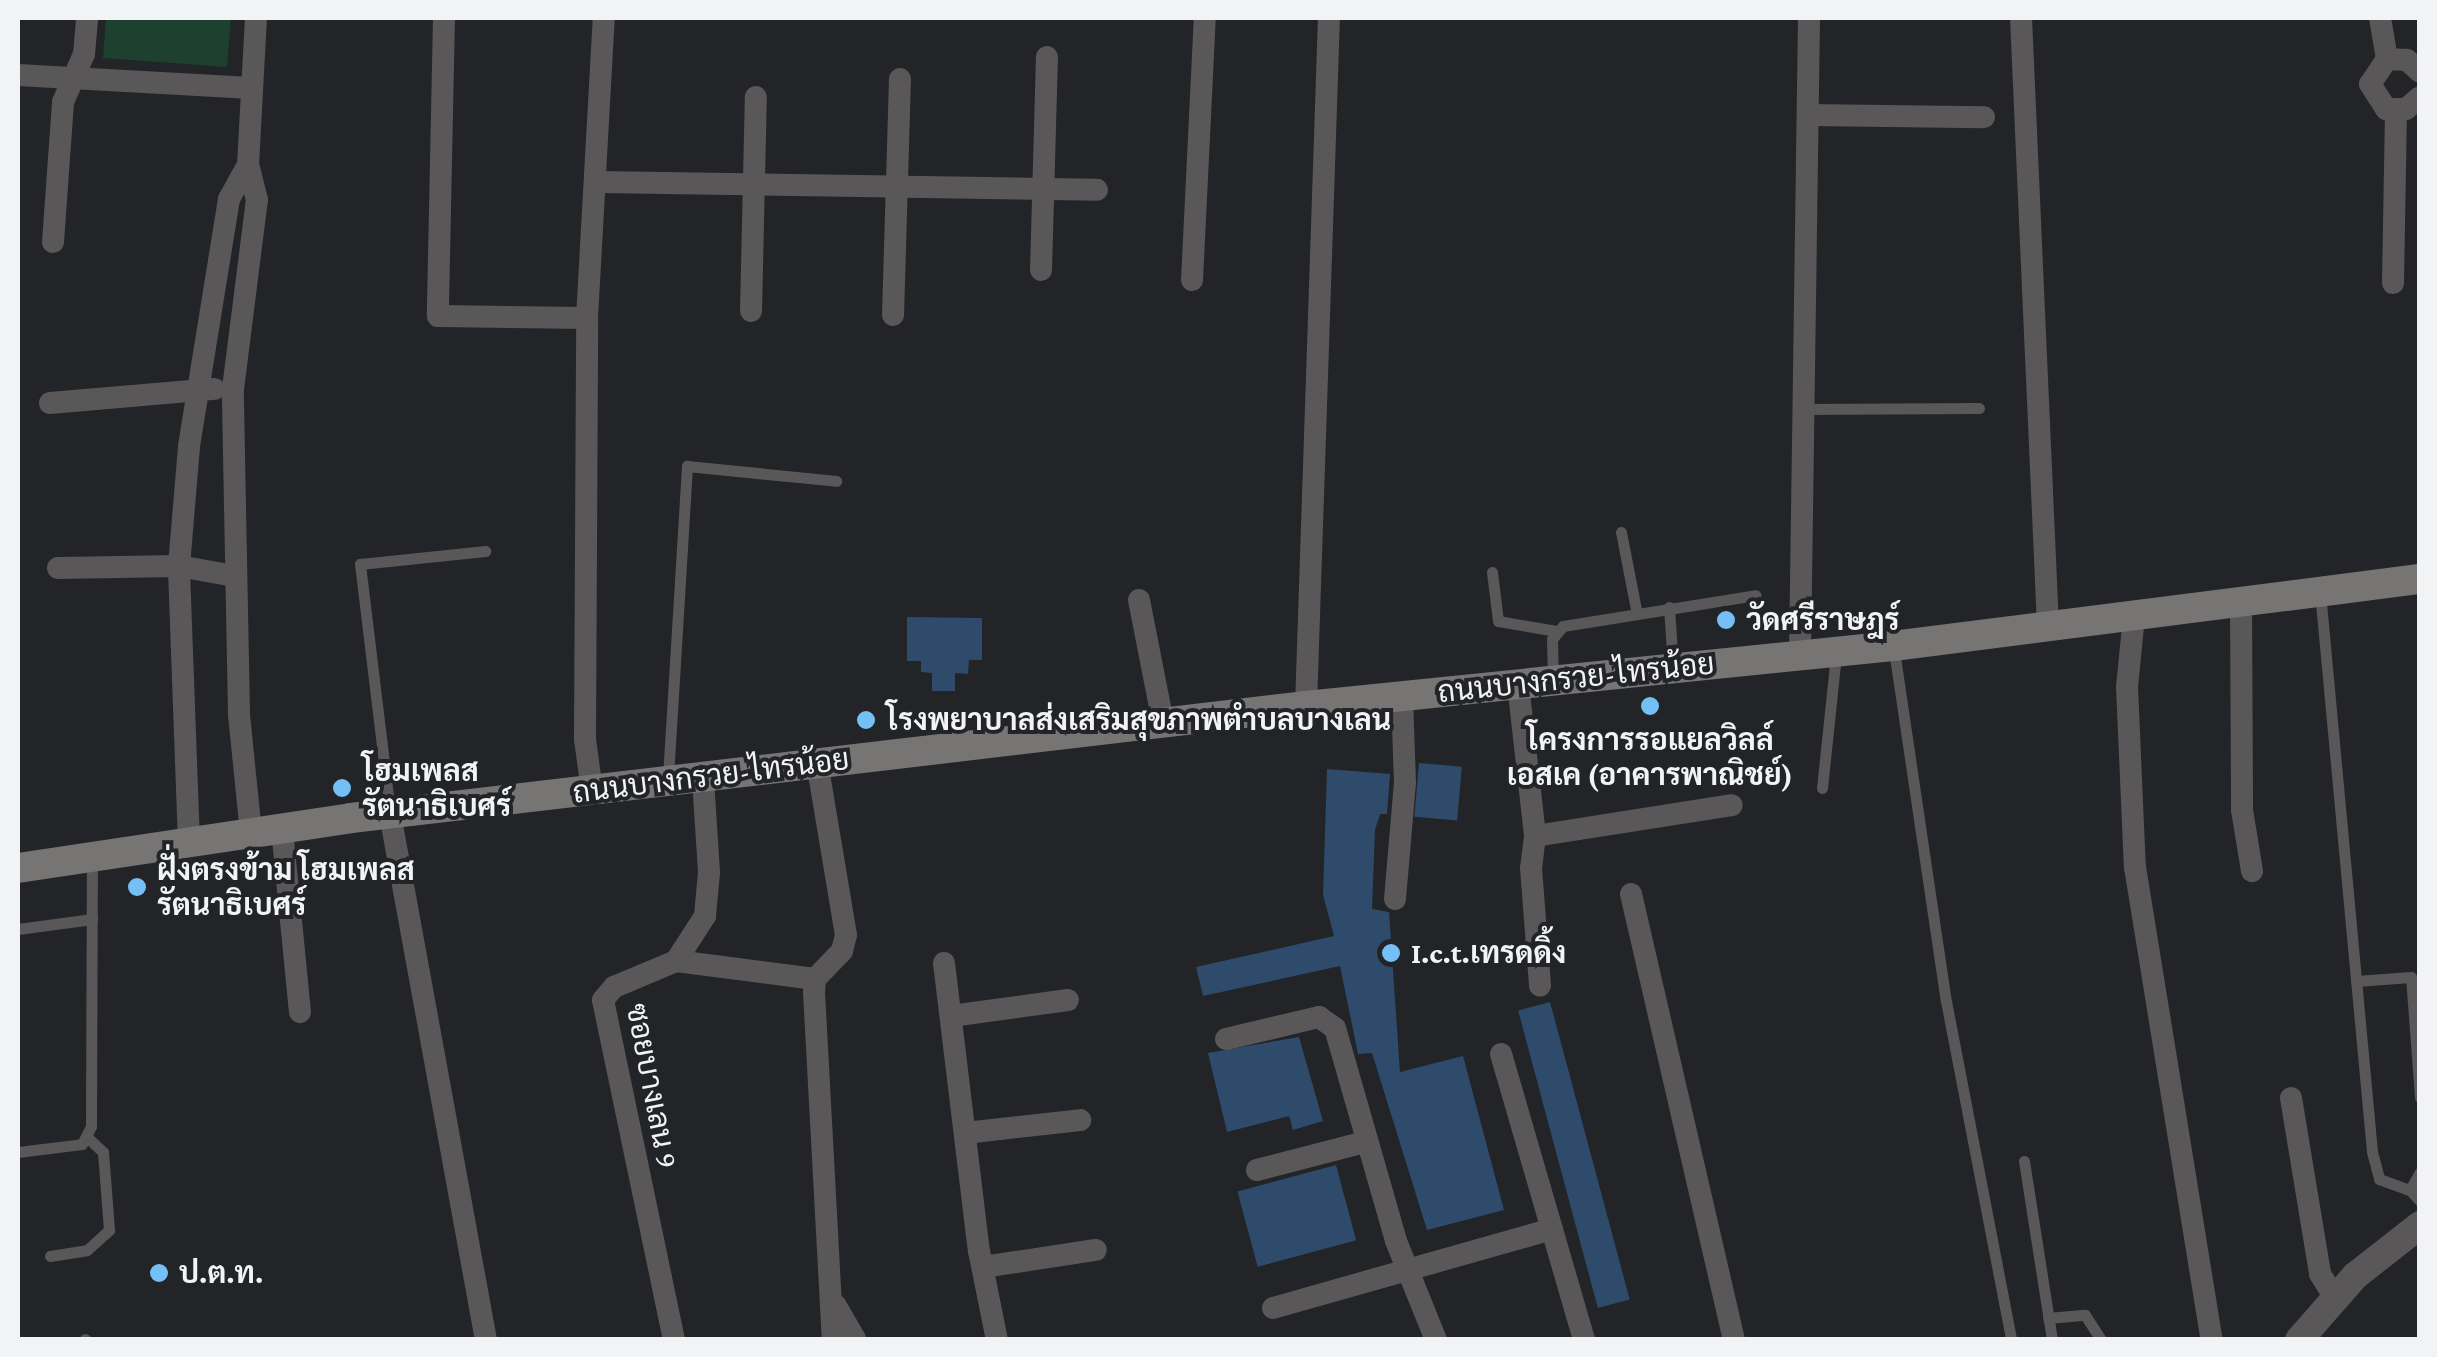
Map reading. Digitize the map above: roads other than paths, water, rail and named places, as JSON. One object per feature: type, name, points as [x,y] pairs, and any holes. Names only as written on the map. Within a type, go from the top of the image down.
[{"type":"main road","name":"ถนนบางกรวย-ไทรน้อย","points":[[18,868],[390,814],[817,762],[1306,706],[1893,646],[2420,579]]},
{"type":"street","points":[[53,242],[63,102],[73,78],[87,18]]},
{"type":"street","points":[[252,833],[234,576],[238,445],[232,389],[258,200],[248,165],[256,18]]},
{"type":"street","points":[[444,18],[438,316],[587,318]]},
{"type":"street","points":[[592,791],[585,738],[587,318],[598,182],[604,18]]},
{"type":"street","points":[[1192,280],[1205,18]]},
{"type":"street","points":[[1306,706],[1329,18]]},
{"type":"street","points":[[1800,654],[1809,18]]},
{"type":"street","points":[[2021,18],[2048,626]]},
{"type":"street","points":[[2380,18],[2387,59],[2370,84],[2377,103],[2396,111]]},
{"type":"street","points":[[1041,270],[1047,57]]},
{"type":"street","points":[[2387,59],[2407,60],[2420,72]]},
{"type":"street","points":[[18,75],[251,88]]},
{"type":"street","points":[[893,315],[900,79]]},
{"type":"street","points":[[751,311],[756,97]]},
{"type":"street","points":[[2396,111],[2420,97]]},
{"type":"street","points":[[2393,283],[2396,111]]},
{"type":"street","points":[[1808,115],[1984,117]]},
{"type":"street","points":[[189,842],[180,566],[200,388],[229,199],[248,165]]},
{"type":"street","points":[[598,182],[1097,190]]},
{"type":"street","points":[[50,403],[200,388],[232,389]]},
{"type":"street","points":[[58,568],[180,566],[234,576]]},
{"type":"street","points":[[1139,600],[1163,722]]},
{"type":"street","points":[[2241,602],[2242,810],[2252,871]]},
{"type":"street","points":[[2134,616],[2127,687],[2135,867],[2212,1340]]},
{"type":"street","points":[[1518,684],[1535,836],[1531,868],[1540,986]]},
{"type":"street","points":[[1395,899],[1405,783],[1402,696]]},
{"type":"street","points":[[817,762],[846,935],[842,951],[815,979],[836,1306],[833,1340]]},
{"type":"street","name":"ซอยบางเลน 9","points":[[674,1340],[603,1000],[614,987],[676,962],[705,916],[703,778]]},
{"type":"street","points":[[1535,836],[1732,805]]},
{"type":"street","points":[[390,814],[486,1340]]},
{"type":"street","points":[[282,829],[300,1012]]},
{"type":"street","points":[[1631,894],[1734,1340]]},
{"type":"street","points":[[676,962],[815,979]]},
{"type":"street","points":[[944,963],[983,1267],[997,1340]]},
{"type":"street","points":[[951,1016],[1068,1000]]},
{"type":"street","points":[[1226,1039],[1327,1020],[1409,1272],[1436,1340]]},
{"type":"street","points":[[1502,1054],[1584,1340]]},
{"type":"street","points":[[2291,1098],[2320,1274],[2335,1298]]},
{"type":"street","points":[[965,1133],[1080,1120]]},
{"type":"street","points":[[1257,1170],[1365,1142]]},
{"type":"street","points":[[1272,1308],[1552,1230]]},
{"type":"street","points":[[2299,1340],[2335,1298],[2414,1236]]},
{"type":"street","points":[[983,1267],[1096,1250]]},
{"type":"street","points":[[836,1306],[856,1340]]},
{"type":"lane","points":[[1804,409],[1979,408]]},
{"type":"lane","points":[[668,782],[688,466],[836,481]]},
{"type":"lane","points":[[1621,532],[1637,614]]},
{"type":"lane","points":[[390,814],[379,764],[360,564],[485,551]]},
{"type":"lane","points":[[1492,572],[1498,621],[1556,631],[1670,607],[1756,595]]},
{"type":"lane","points":[[2320,592],[2356,981],[2379,1180],[2410,1190],[2420,1201]]},
{"type":"lane","points":[[1670,607],[1673,668]]},
{"type":"lane","points":[[1553,680],[1556,631]]},
{"type":"lane","points":[[1893,646],[1946,1001],[2011,1340]]},
{"type":"lane","points":[[1822,788],[1836,650]]},
{"type":"lane","points":[[18,1152],[82,1144],[88,1137],[92,857]]},
{"type":"lane","points":[[18,929],[92,919]]},
{"type":"lane","points":[[2356,981],[2411,977],[2420,1098]]},
{"type":"lane","points":[[50,1256],[87,1250],[109,1230],[103,1152],[88,1137]]},
{"type":"lane","points":[[2024,1160],[2052,1340]]},
{"type":"lane","points":[[2410,1190],[2420,1172]]},
{"type":"lane","points":[[2048,1318],[2086,1315],[2101,1340]]},
{"type":"place","name":"วัดศรีราษฎร์","points":[[1726,620]]},
{"type":"place","name":"โครงการรอแยลวิลล์ เอสเค (อาคารพาณิชย์)","points":[[1650,706]]},
{"type":"place","name":"โรงพยาบาลส่งเสริมสุขภาพตำบลบางเลน","points":[[866,720]]},
{"type":"place","name":"โฮมเพลส รัตนาธิเบศร์","points":[[342,788]]},
{"type":"place","name":"ฝั่งตรงข้าม โฮมเพลส รัตนาธิเบศร์","points":[[137,887]]},
{"type":"place","name":"I.c.t.เทรดดิ้ง","points":[[1391,953]]},
{"type":"place","name":"ป.ต.ท.","points":[[159,1273]]}]
